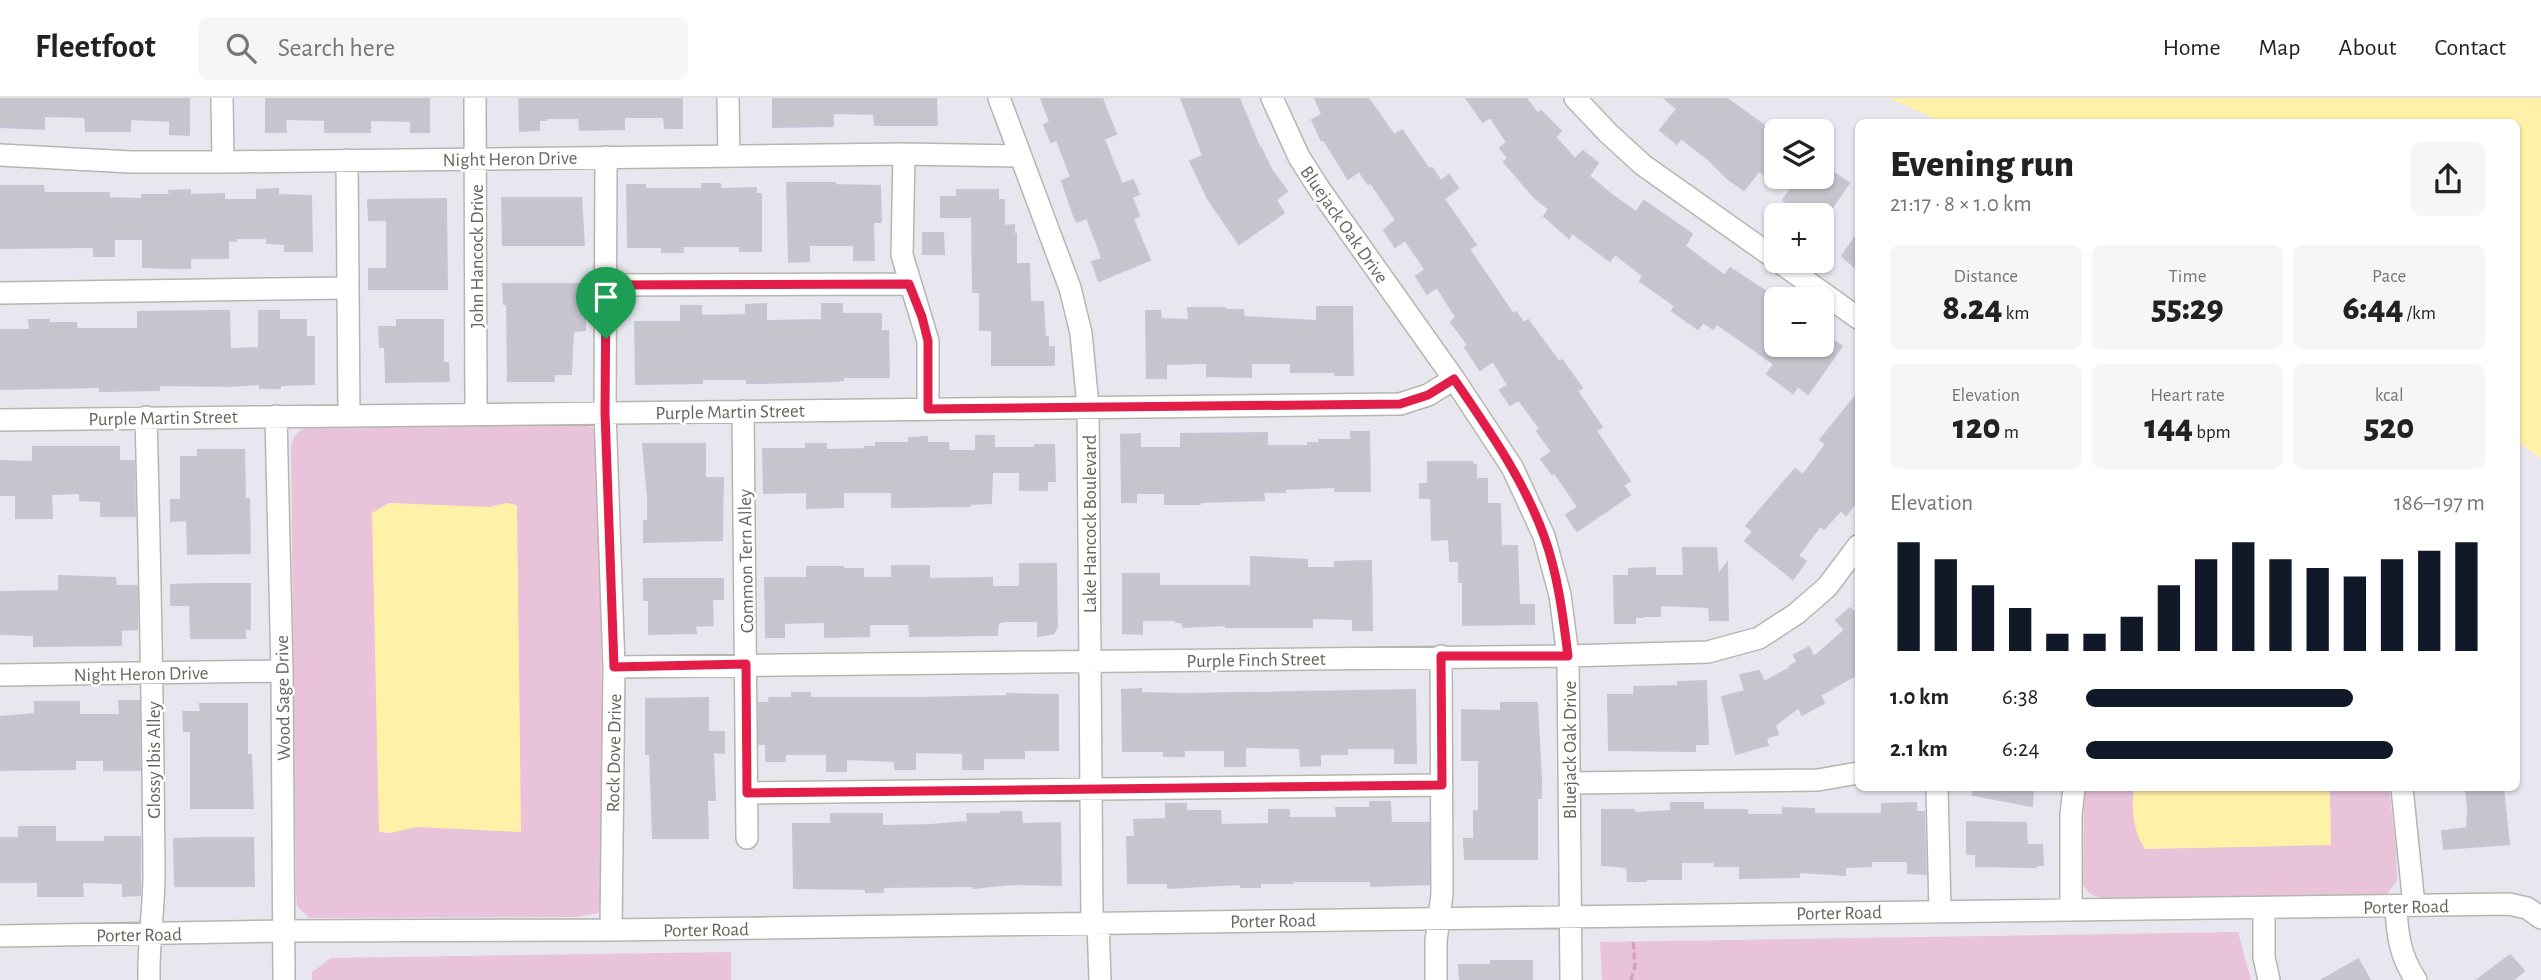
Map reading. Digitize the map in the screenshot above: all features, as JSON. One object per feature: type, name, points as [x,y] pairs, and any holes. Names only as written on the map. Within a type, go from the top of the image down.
[{"type":"street","points":[[222,98],[222,162]]},
{"type":"street","name":"John Hancock Drive","points":[[475,98],[476,414]]},
{"type":"street","points":[[728,98],[729,156]]},
{"type":"street","name":"Lake Hancock Boulevard","points":[[999,98],[1070,288],[1081,333],[1088,407],[1092,789],[1095,923],[1100,980]]},
{"type":"street","name":"Bluejack Oak Drive","points":[[1272,98],[1299,157],[1320,190],[1513,467],[1544,536],[1560,594],[1568,656],[1571,980]]},
{"type":"street","points":[[1575,98],[1608,133],[1643,164],[1764,251]]},
{"type":"street","points":[[904,154],[902,256],[928,341],[928,409]]},
{"type":"street","name":"Night Heron Drive","points":[[0,155],[131,162],[904,154],[1020,156]]},
{"type":"street","name":"Rock Dove Drive","points":[[606,157],[605,412],[614,667],[611,930]]},
{"type":"street","points":[[347,160],[349,415]]},
{"type":"street","points":[[1795,273],[1855,316]]},
{"type":"street","points":[[606,285],[909,284]]},
{"type":"street","points":[[0,293],[347,288]]},
{"type":"street","name":"Purple Martin Street","points":[[0,420],[1400,404],[1428,395],[1454,379]]},
{"type":"street","name":"Common Tern Alley","points":[[743,411],[747,838]]},
{"type":"street","name":"Wood Sage Drive","points":[[276,416],[282,671],[284,980]]},
{"type":"street","name":"Glossy Ibis Alley","points":[[146,417],[153,673],[154,909],[148,957],[149,980]]},
{"type":"street","name":"Purple Finch Street","points":[[614,667],[1708,652],[1759,638],[1796,614],[1827,587],[1855,550]]},
{"type":"street","points":[[1436,980],[1436,941],[1442,894],[1441,656]]},
{"type":"street","name":"Night Heron Drive","points":[[0,675],[282,671]]},
{"type":"street","points":[[1569,783],[1818,780],[1855,774]]},
{"type":"street","points":[[747,793],[1442,785]]},
{"type":"street","points":[[1937,791],[1940,911]]},
{"type":"street","points":[[2071,910],[2071,816],[2074,791]]},
{"type":"street","points":[[2402,791],[2405,906],[2399,946],[2416,980]]},
{"type":"street","name":"Porter Road","points":[[0,936],[2509,904],[2527,908],[2541,918]]},
{"type":"street","points":[[2264,908],[2264,957],[2269,980]]},
{"type":"path","points":[[1631,980],[1635,966],[1633,939]]},
{"type":"shaded area","points":[[1889,98],[2541,98],[2541,459],[2520,443],[2520,119],[1935,119]]},
{"type":"shaded area","points":[[585,424],[593,428],[598,444],[605,899],[598,913],[577,917],[309,918],[297,906],[296,893],[291,446],[295,436],[309,427]]},
{"type":"shaded area","points":[[389,503],[489,507],[507,503],[517,505],[521,832],[417,827],[390,833],[379,832],[372,513]]},
{"type":"shaded area","points":[[2084,791],[2389,791],[2397,881],[2387,894],[2100,898],[2089,893],[2083,885]]},
{"type":"shaded area","points":[[2134,791],[2330,791],[2331,845],[2145,849],[2134,819]]},
{"type":"shaded area","points":[[2238,932],[2251,980],[1602,980],[1600,942]]},
{"type":"shaded area","points":[[731,952],[731,980],[312,980],[312,972],[331,958]]},
{"type":"building","points":[[0,98],[189,98],[189,135],[170,134],[170,121],[130,119],[130,131],[86,131],[85,117],[44,116],[44,129],[0,127]]},
{"type":"building","points":[[266,98],[429,98],[429,132],[411,132],[411,121],[370,120],[370,132],[325,132],[325,120],[285,119],[286,132],[266,132]]},
{"type":"building","points":[[519,98],[682,98],[682,128],[665,128],[664,117],[624,117],[624,129],[580,130],[579,118],[546,118],[539,120],[539,130],[520,131]]},
{"type":"building","points":[[773,98],[936,98],[937,125],[875,125],[874,114],[833,113],[833,126],[773,127]]},
{"type":"building","points":[[1041,98],[1102,98],[1116,134],[1104,139],[1122,184],[1133,180],[1139,194],[1132,197],[1139,216],[1133,219],[1150,260],[1099,281],[1092,262],[1102,259],[1100,252],[1087,218],[1077,222],[1074,216],[1062,181],[1071,177],[1057,140],[1051,142],[1044,125],[1050,122]]},
{"type":"building","points":[[1181,98],[1239,98],[1260,149],[1287,191],[1276,200],[1284,213],[1239,244],[1208,199],[1190,161],[1203,156]]},
{"type":"building","points":[[1315,98],[1368,98],[1394,135],[1402,130],[1429,169],[1432,168],[1441,181],[1449,175],[1458,188],[1444,199],[1476,245],[1469,249],[1513,314],[1516,312],[1524,323],[1528,320],[1582,388],[1577,391],[1602,427],[1596,431],[1630,481],[1623,485],[1630,495],[1577,531],[1566,515],[1578,507],[1554,472],[1552,474],[1541,459],[1552,452],[1537,431],[1540,429],[1519,400],[1510,405],[1500,390],[1508,385],[1493,361],[1480,370],[1465,347],[1468,345],[1451,322],[1456,317],[1437,287],[1427,294],[1416,276],[1425,270],[1421,263],[1405,240],[1395,247],[1384,230],[1396,220],[1370,182],[1368,184],[1359,171],[1348,179],[1324,140],[1321,140],[1312,120],[1322,114]]},
{"type":"building","points":[[1466,98],[1526,98],[1538,114],[1541,111],[1561,131],[1555,137],[1575,159],[1583,151],[1598,163],[1589,176],[1612,195],[1636,212],[1644,201],[1692,234],[1685,246],[1725,276],[1730,268],[1764,290],[1764,357],[1717,324],[1713,329],[1703,322],[1698,329],[1672,311],[1675,306],[1640,281],[1643,276],[1615,254],[1610,261],[1572,233],[1569,238],[1544,216],[1549,209],[1534,197],[1504,162],[1508,158],[1500,148],[1507,142],[1490,117],[1483,122]]},
{"type":"building","points":[[1664,98],[1726,98],[1764,125],[1764,174],[1759,171],[1744,190],[1681,138],[1677,144],[1660,130],[1677,109]]},
{"type":"building","points":[[1834,173],[1849,183],[1834,205],[1788,203],[1783,200],[1791,189],[1834,189]]},
{"type":"building","points":[[787,183],[880,186],[881,222],[873,222],[874,260],[854,260],[854,245],[809,245],[809,261],[789,262]]},
{"type":"building","points":[[702,184],[720,184],[721,189],[756,188],[756,194],[761,194],[761,251],[740,251],[740,246],[682,246],[683,252],[662,252],[662,247],[628,247],[627,185],[645,185],[645,189],[702,189]]},
{"type":"building","points":[[0,186],[43,186],[44,193],[109,193],[109,198],[142,199],[142,195],[170,195],[169,191],[190,190],[190,195],[224,194],[224,200],[257,200],[257,190],[278,189],[278,195],[311,196],[312,251],[285,251],[285,244],[267,243],[267,238],[236,238],[236,241],[228,240],[228,258],[190,258],[190,268],[170,268],[143,267],[143,239],[114,239],[114,256],[94,256],[94,247],[0,248]]},
{"type":"building","points":[[957,190],[998,190],[998,200],[1004,200],[1004,226],[1014,225],[1016,234],[1016,264],[1029,264],[1030,302],[1043,302],[1045,338],[1048,337],[1048,347],[1054,347],[1054,365],[992,365],[992,330],[980,330],[980,292],[973,292],[972,217],[941,217],[941,197],[957,197]]},
{"type":"building","points":[[502,198],[581,198],[584,245],[503,245]]},
{"type":"building","points":[[446,199],[447,289],[369,289],[369,269],[387,269],[387,220],[369,220],[368,200]]},
{"type":"building","points":[[923,233],[943,233],[944,254],[923,254]]},
{"type":"building","points":[[1855,237],[1855,267],[1842,256]]},
{"type":"building","points":[[503,284],[581,284],[581,311],[585,311],[585,330],[573,331],[571,374],[554,374],[554,381],[508,381],[507,304],[504,304]]},
{"type":"building","points":[[766,304],[766,321],[822,320],[822,304],[842,304],[842,314],[881,314],[881,331],[888,331],[889,377],[843,377],[843,380],[837,381],[760,383],[747,383],[747,379],[702,379],[702,383],[636,384],[635,322],[681,322],[681,306],[701,306],[701,316],[746,315],[746,305]]},
{"type":"building","points":[[1317,307],[1352,307],[1353,375],[1335,375],[1335,372],[1291,372],[1291,363],[1251,363],[1251,377],[1207,376],[1207,363],[1166,364],[1166,378],[1147,378],[1146,311],[1160,311],[1161,319],[1189,320],[1188,308],[1225,308],[1243,310],[1244,317],[1317,321]]},
{"type":"building","points":[[229,311],[230,349],[259,348],[259,311],[279,311],[279,320],[306,320],[306,337],[314,337],[314,384],[280,385],[280,388],[260,388],[260,384],[159,385],[159,390],[107,391],[100,391],[100,387],[0,389],[0,330],[30,330],[29,320],[76,323],[76,329],[138,329],[138,312]]},
{"type":"building","points":[[397,320],[443,320],[443,363],[448,363],[449,381],[386,382],[385,347],[380,347],[379,327],[397,327]]},
{"type":"building","points":[[1834,341],[1842,346],[1808,394],[1798,386],[1793,393],[1767,374],[1774,364],[1764,357],[1834,357]]},
{"type":"building","points":[[1855,397],[1855,504],[1846,515],[1841,510],[1824,529],[1820,526],[1798,556],[1806,561],[1793,579],[1745,541],[1753,531],[1746,526],[1795,469],[1803,475],[1826,444],[1820,440]]},
{"type":"building","points":[[1351,432],[1369,432],[1370,491],[1335,491],[1335,487],[1285,489],[1285,492],[1263,492],[1264,500],[1200,504],[1165,504],[1165,493],[1136,493],[1136,502],[1122,502],[1121,435],[1140,434],[1140,448],[1181,448],[1181,434],[1267,433],[1267,446],[1308,446],[1308,443],[1319,443],[1319,440],[1351,440]]},
{"type":"building","points":[[976,436],[994,436],[994,448],[1054,445],[1055,481],[1047,481],[1047,490],[1020,490],[1020,472],[992,472],[991,503],[970,506],[892,507],[892,492],[843,492],[843,507],[807,508],[807,492],[764,493],[763,449],[806,449],[806,444],[826,444],[826,450],[865,449],[876,447],[876,443],[909,443],[909,438],[927,437],[927,443],[948,443],[948,451],[976,451]]},
{"type":"building","points":[[643,444],[705,444],[705,478],[723,478],[722,540],[644,542],[648,498]]},
{"type":"building","points":[[33,447],[119,447],[119,461],[134,461],[135,516],[101,516],[101,501],[80,500],[80,493],[51,494],[52,518],[16,518],[16,495],[0,495],[0,461],[33,462]]},
{"type":"building","points":[[198,450],[244,450],[245,499],[249,499],[250,553],[188,554],[187,520],[171,521],[171,500],[181,500],[181,457],[198,457]]},
{"type":"building","points":[[1428,462],[1472,462],[1476,465],[1476,479],[1487,479],[1487,504],[1500,504],[1501,546],[1517,546],[1519,605],[1534,605],[1534,624],[1463,625],[1463,582],[1459,582],[1459,561],[1450,561],[1449,539],[1432,540],[1431,498],[1420,498],[1420,484],[1428,484]]},
{"type":"building","points":[[1683,548],[1716,548],[1718,575],[1727,563],[1728,620],[1710,620],[1709,607],[1660,605],[1660,616],[1635,617],[1635,623],[1615,623],[1614,576],[1629,576],[1629,569],[1655,568],[1655,576],[1684,576]]},
{"type":"building","points":[[1251,557],[1307,560],[1307,568],[1335,568],[1335,562],[1371,561],[1372,630],[1353,630],[1353,619],[1312,618],[1312,627],[1183,627],[1182,622],[1176,620],[1142,620],[1142,634],[1123,633],[1123,574],[1159,574],[1159,586],[1251,586]]},
{"type":"building","points":[[1020,564],[1056,564],[1057,627],[1054,633],[1038,636],[1038,621],[1004,621],[998,623],[997,635],[910,636],[909,624],[869,624],[869,636],[825,637],[825,622],[784,623],[784,637],[766,637],[765,578],[807,578],[807,567],[843,567],[863,569],[863,578],[892,578],[892,566],[929,566],[929,579],[992,578],[992,587],[1020,587]]},
{"type":"building","points":[[59,576],[115,578],[116,586],[137,586],[137,629],[121,630],[121,645],[34,646],[34,635],[0,634],[0,592],[59,591]]},
{"type":"building","points":[[644,579],[723,579],[723,599],[712,599],[713,625],[695,626],[696,633],[649,634],[649,600],[644,600]]},
{"type":"building","points":[[250,584],[250,629],[245,629],[245,638],[191,638],[190,605],[171,605],[171,585]]},
{"type":"building","points":[[1850,608],[1855,613],[1855,676],[1820,695],[1824,703],[1802,715],[1799,707],[1775,725],[1778,734],[1766,738],[1768,745],[1736,754],[1722,697],[1745,691],[1740,675],[1759,671],[1764,682],[1790,668],[1797,662],[1794,655],[1809,647],[1814,657],[1845,630],[1836,620]]},
{"type":"building","points":[[1706,681],[1708,744],[1695,744],[1695,751],[1609,750],[1608,695],[1634,695],[1634,687],[1678,686],[1678,682]]},
{"type":"building","points":[[1141,689],[1141,693],[1184,694],[1415,690],[1416,763],[1395,763],[1395,748],[1347,748],[1347,754],[1320,754],[1320,765],[1301,766],[1300,748],[1245,747],[1245,766],[1225,766],[1225,750],[1184,750],[1184,756],[1164,756],[1164,751],[1123,751],[1122,690]]},
{"type":"building","points":[[792,693],[810,693],[810,698],[1058,695],[1058,750],[1024,750],[1024,758],[983,758],[983,769],[963,769],[963,753],[915,752],[915,769],[895,769],[895,761],[846,759],[846,771],[827,771],[827,754],[785,754],[785,761],[766,761],[766,744],[759,744],[759,703],[770,703],[769,698],[792,698]]},
{"type":"building","points":[[708,698],[708,732],[724,732],[724,753],[713,752],[715,800],[707,800],[708,838],[653,838],[650,754],[646,754],[646,699]]},
{"type":"building","points":[[119,701],[139,701],[140,770],[104,770],[104,760],[75,760],[75,769],[0,770],[0,717],[35,714],[35,702],[79,702],[79,715],[120,715]]},
{"type":"building","points":[[1501,703],[1537,703],[1541,798],[1537,798],[1537,859],[1465,859],[1464,839],[1474,839],[1474,811],[1479,812],[1479,760],[1462,760],[1462,710],[1501,711]]},
{"type":"building","points":[[200,704],[247,704],[247,755],[251,755],[253,808],[191,808],[191,731],[184,731],[183,712],[201,712]]},
{"type":"building","points":[[1974,791],[2033,791],[2032,806],[1973,795]]},
{"type":"building","points":[[2466,791],[2503,791],[2509,844],[2444,849],[2442,831],[2467,828]]},
{"type":"building","points":[[1370,802],[1390,802],[1391,823],[1429,823],[1429,884],[1371,886],[1371,881],[1293,881],[1260,883],[1260,887],[1241,887],[1241,884],[1168,888],[1168,883],[1128,883],[1127,837],[1135,837],[1134,820],[1166,819],[1166,804],[1186,804],[1186,811],[1220,811],[1221,825],[1269,824],[1269,810],[1289,810],[1289,818],[1337,818],[1336,808],[1370,808]]},
{"type":"building","points":[[1671,803],[1703,803],[1703,810],[1747,810],[1747,815],[1783,815],[1783,808],[1814,809],[1814,814],[1882,814],[1882,804],[1916,803],[1916,812],[1924,812],[1926,874],[1908,873],[1908,861],[1871,861],[1871,866],[1845,867],[1845,875],[1799,872],[1799,877],[1740,878],[1740,866],[1715,866],[1715,862],[1681,862],[1681,879],[1628,881],[1627,867],[1602,865],[1602,810],[1634,810],[1634,813],[1671,811]]},
{"type":"building","points":[[1021,812],[1022,824],[1060,823],[1061,885],[883,887],[883,892],[866,892],[866,889],[794,888],[793,824],[831,824],[831,814],[882,814],[882,826],[930,825],[968,822],[967,814]]},
{"type":"building","points":[[1967,822],[2026,823],[2027,845],[2042,845],[2043,865],[1976,866],[1976,854],[1967,854]]},
{"type":"building","points":[[19,827],[55,827],[55,842],[105,842],[105,837],[140,837],[140,895],[123,896],[123,883],[82,882],[83,896],[38,896],[38,882],[0,882],[0,838],[19,838]]},
{"type":"building","points":[[253,838],[254,886],[175,886],[174,839]]},
{"type":"building","points":[[2510,955],[2524,971],[2513,980],[2477,980]]},
{"type":"building","points":[[2358,959],[2370,980],[2322,980]]},
{"type":"building","points":[[1491,961],[1532,961],[1532,980],[1460,980],[1459,965],[1491,965]]},
{"type":"route","points":[[909,284],[928,341],[928,409],[1400,404],[1428,395],[1454,379],[1513,467],[1544,536],[1560,594],[1568,656],[1441,656],[1442,785],[747,793],[746,664],[614,667],[605,412],[606,339],[606,285],[909,284]]}]
